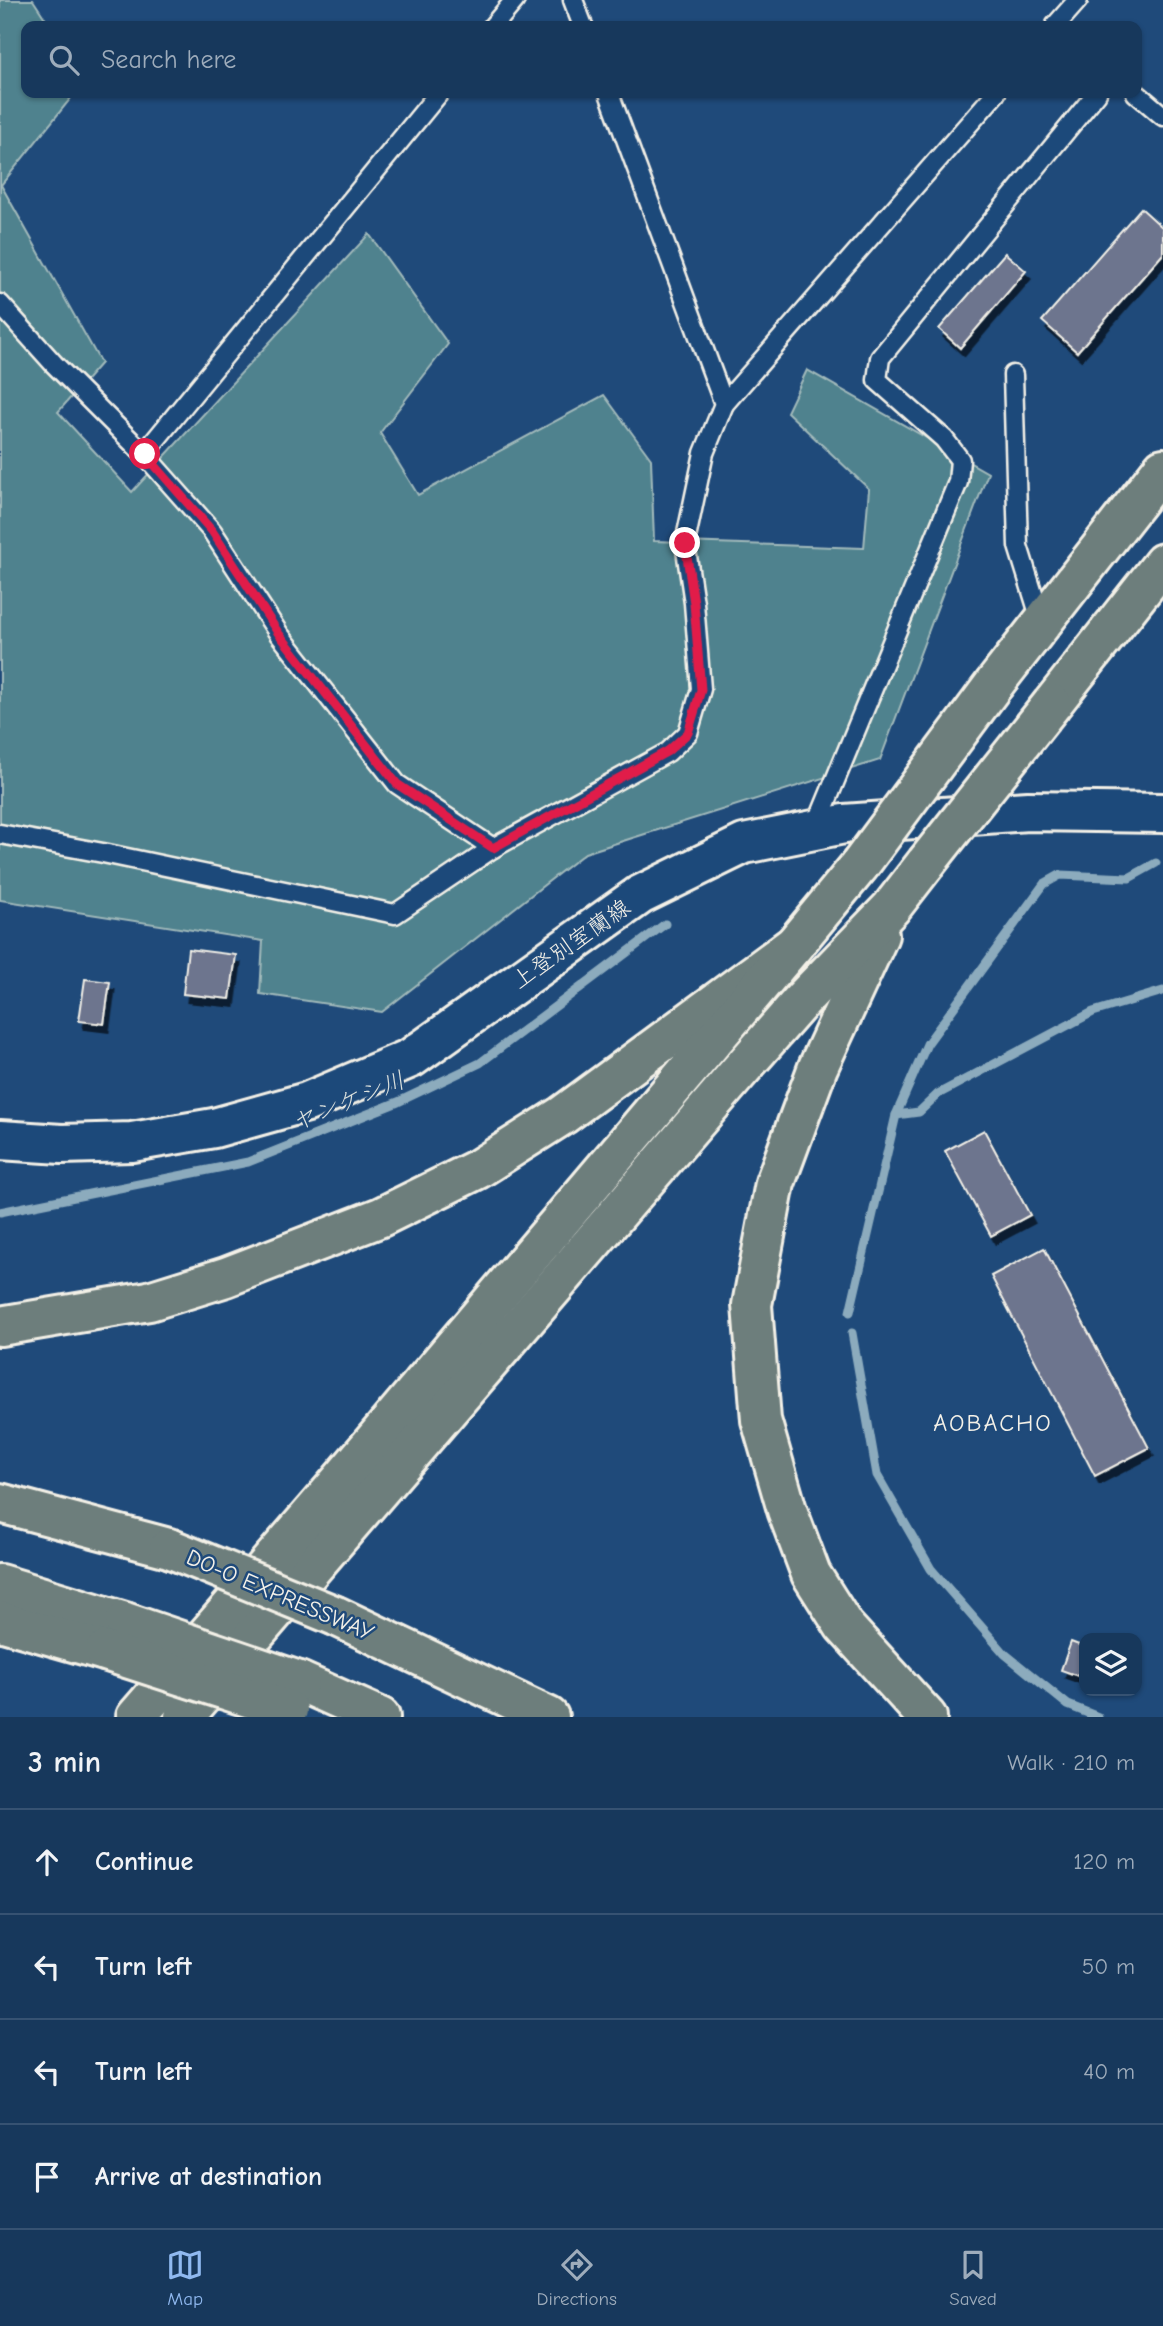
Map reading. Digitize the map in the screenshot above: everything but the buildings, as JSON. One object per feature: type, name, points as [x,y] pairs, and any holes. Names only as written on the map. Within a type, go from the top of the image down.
[{"type":"highway","points":[[136,1717],[794,946],[860,865],[995,683],[1163,468]]},
{"type":"highway","points":[[184,1717],[738,1073],[803,999],[891,908],[1163,562]]},
{"type":"highway","points":[[891,908],[817,1067],[775,1183],[752,1305],[761,1420],[788,1510],[811,1574],[844,1626],[927,1717]]},
{"type":"highway","points":[[0,1326],[149,1301],[226,1277],[381,1217],[478,1169],[563,1115],[794,946]]},
{"type":"highway","name":"DO-O EXPRESSWAY","points":[[0,1503],[169,1548],[336,1616],[548,1717]]},
{"type":"highway","points":[[0,1584],[115,1637],[298,1703],[380,1717]]},
{"type":"highway","points":[[0,1621],[115,1637]]},
{"type":"main road","name":"上登別室蘭線","points":[[0,1140],[62,1144],[132,1142],[214,1128],[307,1102],[411,1058],[640,895],[744,844],[844,824],[1028,811],[1163,813]]},
{"type":"lane","points":[[497,21],[515,0]]},
{"type":"lane","points":[[573,0],[581,21]]},
{"type":"lane","points":[[1059,21],[1077,0]]},
{"type":"lane","points":[[145,454],[435,98]]},
{"type":"lane","points":[[611,98],[724,404]]},
{"type":"lane","points":[[0,834],[395,914],[493,848],[668,751],[688,733],[701,690],[694,603],[685,543],[704,453],[724,404],[992,98]]},
{"type":"lane","points":[[815,830],[958,482],[960,460],[944,439],[877,380],[880,358],[1093,98]]},
{"type":"lane","points":[[1142,98],[1163,116]]},
{"type":"lane","points":[[0,304],[54,364],[145,454],[212,531],[279,634],[397,784],[493,848]]},
{"type":"lane","points":[[1013,375],[1018,545],[1042,623]]},
{"type":"green space","points":[[0,0],[33,0],[47,21],[21,21],[21,98],[71,98],[1,185],[101,363],[58,412],[132,492],[369,234],[448,344],[380,433],[418,495],[604,395],[651,459],[654,541],[864,548],[869,489],[787,412],[807,370],[988,473],[880,760],[585,853],[382,1012],[260,994],[263,941],[0,900]]},
{"type":"waterway","points":[[850,1312],[896,1115],[927,1044],[1044,884],[1060,875],[1129,878],[1156,863]]},
{"type":"waterway","name":"ヤンケシ川","points":[[0,1212],[248,1162],[398,1102],[480,1063],[665,924]]},
{"type":"waterway","points":[[896,1115],[919,1112],[938,1094],[1093,1012],[1163,991]]},
{"type":"waterway","points":[[852,1333],[877,1475],[931,1569],[1005,1654],[1068,1705],[1098,1717]]},
{"type":"district","name":"AOBACHO","points":[[993,1423]]},
{"type":"route","points":[[145,454],[212,531],[279,634],[397,784],[493,848],[668,751],[688,733],[701,690],[694,603],[685,543]]}]
